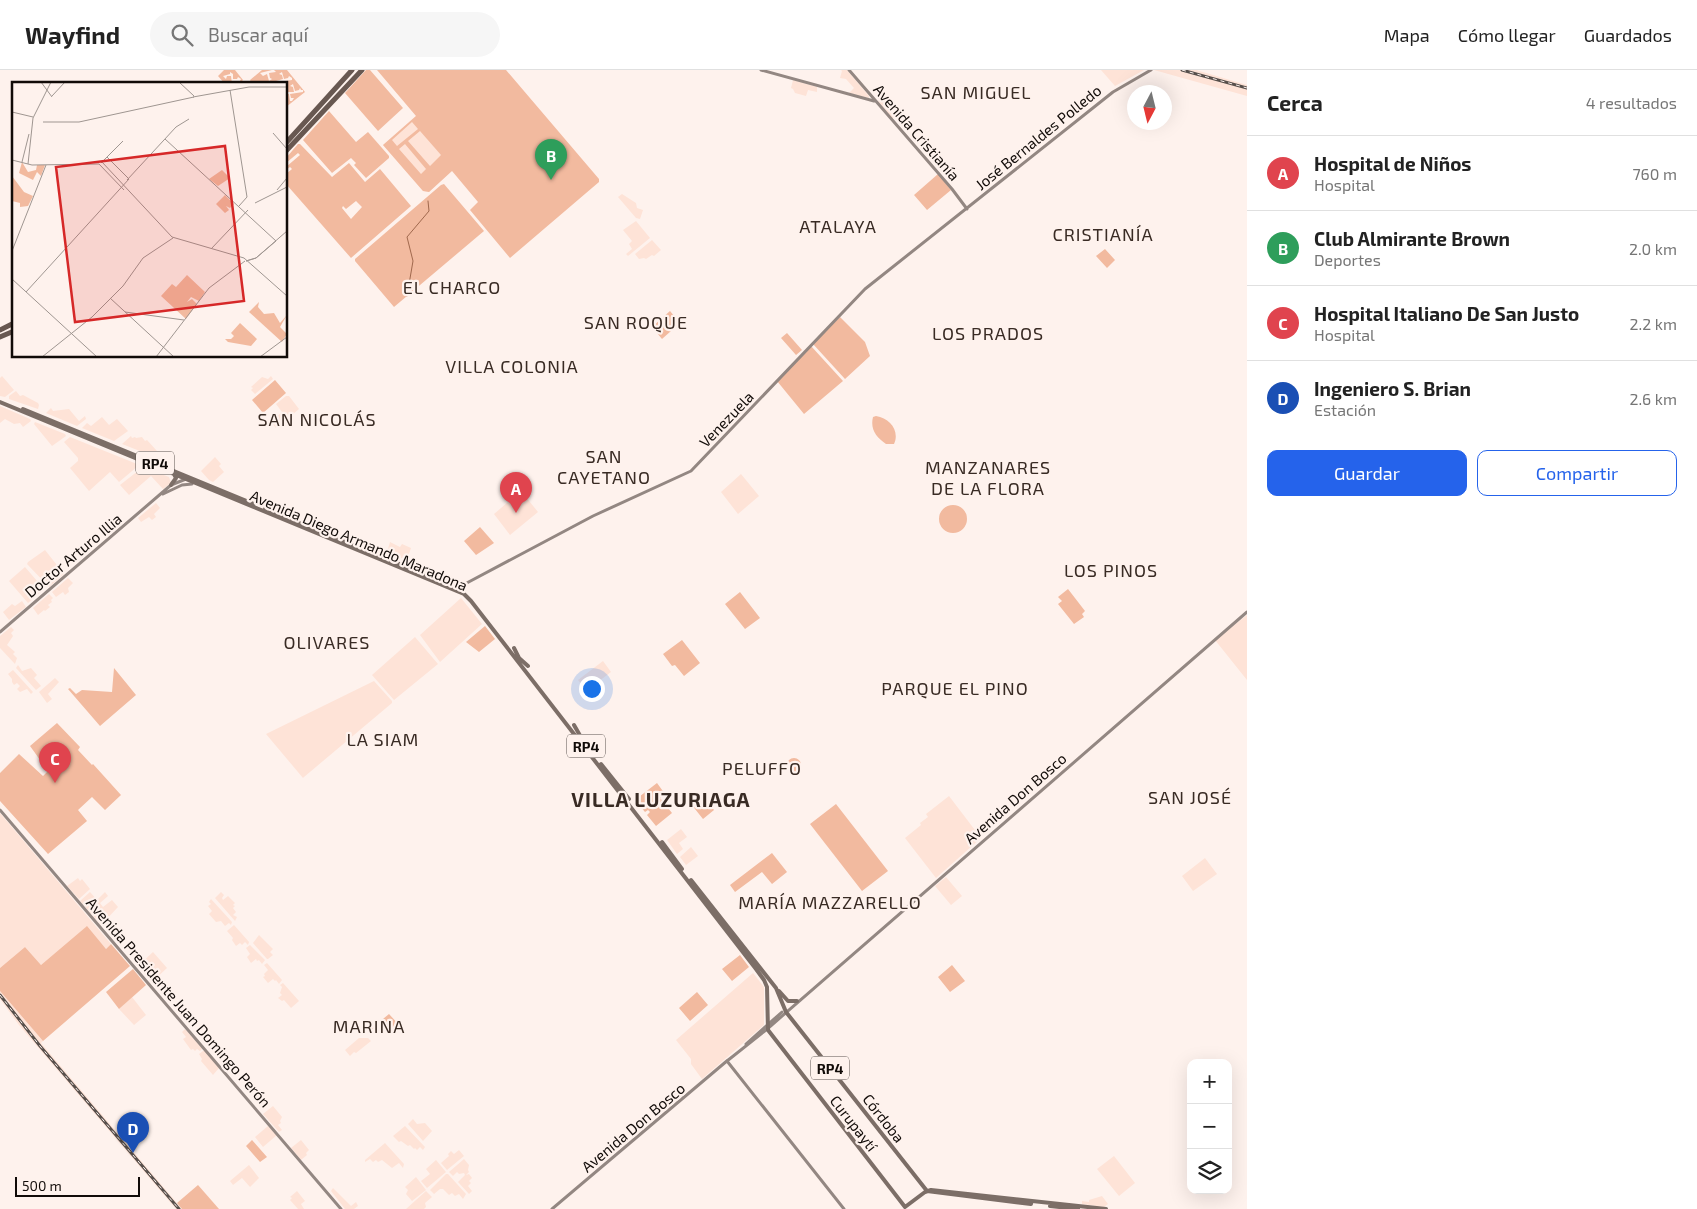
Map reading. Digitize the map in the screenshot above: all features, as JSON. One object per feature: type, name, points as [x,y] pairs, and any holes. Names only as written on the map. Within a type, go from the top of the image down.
[{"type":"highway","points":[[288,141],[352,70]]},
{"type":"highway","points":[[288,150],[362,70]]},
{"type":"highway","points":[[337,87],[342,92]]},
{"type":"highway","points":[[0,330],[12,324]]},
{"type":"highway","points":[[0,337],[12,332]]},
{"type":"main road","points":[[761,70],[875,101]]},
{"type":"main road","name":"Avenida Cristianía","points":[[849,70],[952,189],[967,209]]},
{"type":"main road","name":"José Bernaldes Polledo","points":[[967,209],[1113,92],[1152,70]]},
{"type":"main road","name":"Venezuela","points":[[462,587],[522,552],[593,516],[691,471],[865,289],[967,209]]},
{"type":"main road","name":"Avenida Diego Armando Maradona","points":[[0,400],[172,473],[227,492],[465,592],[675,857],[693,884]]},
{"type":"main road","name":"Avenida Diego Armando Maradona","points":[[0,400],[149,460],[199,484],[464,594],[776,988],[785,1011]]},
{"type":"main road","points":[[15,410],[23,411],[30,417]]},
{"type":"main road","points":[[36,414],[53,418]]},
{"type":"main road","points":[[106,440],[121,449]]},
{"type":"main road","points":[[104,448],[126,454]]},
{"type":"main road","points":[[172,473],[176,478],[172,485]]},
{"type":"main road","name":"Doctor Arturo Illia","points":[[0,632],[172,485],[189,478]]},
{"type":"main road","name":"Doctor Arturo Illia","points":[[161,496],[182,484],[192,484]]},
{"type":"main road","points":[[192,484],[199,484]]},
{"type":"main road","points":[[316,530],[338,536]]},
{"type":"main road","name":"Avenida Don Bosco","points":[[552,1209],[728,1061],[1247,612]]},
{"type":"main road","points":[[514,648],[519,658],[528,666]]},
{"type":"main road","points":[[555,713],[567,725]]},
{"type":"main road","points":[[574,726],[582,740]]},
{"type":"main road","points":[[602,765],[617,780]]},
{"type":"main road","name":"Avenida Presidente Juan Domingo Perón","points":[[0,810],[341,1209]]},
{"type":"main road","points":[[710,912],[723,921]]},
{"type":"main road","name":"Avenida Diego Armando Maradona","points":[[723,921],[765,982],[767,1027]]},
{"type":"main road","points":[[776,988],[788,1001],[797,1001]]},
{"type":"main road","name":"Córdoba","points":[[785,1011],[927,1191]]},
{"type":"main road","name":"Curupaytí","points":[[767,1027],[904,1208]]},
{"type":"main road","points":[[728,1061],[844,1209]]},
{"type":"main road","points":[[927,1191],[1078,1209]]},
{"type":"main road","points":[[927,1191],[946,1191],[1106,1209]]},
{"type":"main road","name":"RP4","points":[[904,1208],[927,1191]]},
{"type":"shaded area","points":[[224,70],[235,70],[243,80],[241,82],[233,82],[241,79],[238,77],[233,79],[233,74],[230,72],[230,74],[223,76],[226,79],[227,76],[231,76],[232,82],[223,82],[218,76]]},
{"type":"shaded area","points":[[262,70],[272,70],[260,73],[263,76],[267,74],[269,81],[272,79],[269,73],[276,72],[274,70],[287,70],[305,92],[288,105],[288,94],[290,101],[292,101],[294,98],[291,98],[290,94],[303,92],[300,88],[295,91],[293,84],[290,86],[293,87],[294,92],[288,92],[288,82],[279,82],[292,80],[292,78],[289,76],[284,79],[282,72],[279,74],[282,75],[283,79],[277,82],[251,82],[250,80]]},
{"type":"shaded area","points":[[366,70],[370,70],[403,108],[378,131],[345,93]]},
{"type":"shaded area","points":[[377,70],[506,70],[599,179],[599,182],[510,258],[470,210],[478,202],[452,171],[429,192],[423,191],[383,145],[416,116]],"holes":[[[412,122],[418,129],[397,146],[392,140]],[[420,131],[441,155],[430,166],[408,141]],[[405,144],[426,169],[421,174],[399,149]]]},
{"type":"shaded area","points":[[841,70],[847,70],[869,98],[849,93],[854,88],[846,79],[840,78]]},
{"type":"shaded area","points":[[1101,70],[1144,70],[1115,86]]},
{"type":"shaded area","points":[[1154,70],[1196,70],[1247,85],[1247,96]]},
{"type":"shaded area","points":[[793,80],[817,87],[817,92],[808,90],[806,96],[795,93],[791,88]]},
{"type":"shaded area","points":[[886,94],[900,113],[894,118],[878,101]]},
{"type":"shaded area","points":[[329,111],[356,142],[368,132],[389,156],[366,178],[354,165],[356,163],[351,158],[332,173],[303,140]]},
{"type":"shaded area","points":[[416,116],[458,165],[429,192],[423,191],[383,145]]},
{"type":"shaded area","points":[[300,144],[332,177],[349,163],[365,182],[380,169],[411,206],[351,258],[288,186],[288,172],[292,169],[290,167],[288,168],[288,165],[300,155],[298,153],[288,161],[288,156]],"holes":[[[356,201],[362,207],[351,219],[342,208],[343,206],[346,209]]]},
{"type":"shaded area","points":[[938,174],[951,190],[927,210],[914,195]]},
{"type":"shaded area","points":[[444,184],[484,231],[394,307],[355,259]]},
{"type":"shaded area","points":[[622,194],[636,203],[637,208],[643,210],[640,219],[636,218],[618,197]]},
{"type":"shaded area","points":[[636,221],[650,238],[628,256],[626,254],[632,249],[629,244],[632,241],[623,230]]},
{"type":"shaded area","points":[[652,240],[661,250],[654,256],[639,259],[635,254]]},
{"type":"shaded area","points":[[1105,249],[1115,260],[1107,268],[1096,256]]},
{"type":"shaded area","points":[[670,311],[680,323],[662,339],[652,327]]},
{"type":"shaded area","points":[[840,317],[865,342],[870,356],[845,379],[813,344]]},
{"type":"shaded area","points":[[787,333],[802,350],[796,355],[781,338]]},
{"type":"shaded area","points":[[811,346],[843,381],[804,414],[777,381]]},
{"type":"shaded area","points":[[2,376],[14,390],[5,397],[0,396],[0,378]]},
{"type":"shaded area","points":[[271,376],[273,379],[255,394],[251,390],[253,388],[251,387],[262,377],[268,379]]},
{"type":"shaded area","points":[[275,380],[286,393],[263,413],[252,400]]},
{"type":"shaded area","points":[[16,391],[20,396],[23,395],[38,403],[38,409],[9,399],[9,396]]},
{"type":"shaded area","points":[[286,396],[289,396],[299,409],[276,428],[271,422],[282,412],[276,404]]},
{"type":"shaded area","points":[[0,406],[31,421],[23,427],[20,423],[14,424],[5,419],[0,423]]},
{"type":"shaded area","points":[[51,408],[53,411],[69,409],[79,421],[85,416],[86,419],[77,426],[46,413]]},
{"type":"shaded area","points":[[102,417],[109,425],[117,419],[128,431],[114,441],[82,428],[87,423],[91,426]]},
{"type":"shaded area","points":[[873,417],[886,419],[895,430],[896,439],[894,444],[886,444],[879,439],[872,425]]},
{"type":"shaded area","points":[[35,422],[66,436],[52,446],[34,424]]},
{"type":"shaded area","points":[[131,436],[132,438],[142,437],[157,451],[150,455],[122,444]]},
{"type":"shaded area","points":[[70,437],[138,466],[119,482],[110,472],[89,491],[70,468],[78,461],[78,458],[64,442]]},
{"type":"shaded area","points":[[215,457],[221,464],[219,466],[224,472],[213,482],[201,471]]},
{"type":"shaded area","points":[[143,467],[169,477],[171,483],[163,489],[151,476],[129,495],[120,485]]},
{"type":"shaded area","points":[[741,474],[759,496],[738,514],[721,492]]},
{"type":"shaded area","points":[[521,491],[538,512],[510,535],[494,514]]},
{"type":"shaded area","points":[[156,503],[160,508],[154,514],[156,517],[152,520],[149,517],[141,522],[138,518]]},
{"type":"shaded area","points":[[953,505],[963,509],[967,519],[963,529],[953,533],[943,529],[939,519],[943,509]]},
{"type":"shaded area","points":[[480,527],[494,543],[476,555],[464,541]]},
{"type":"shaded area","points":[[390,542],[400,547],[402,544],[411,548],[407,560],[387,553]]},
{"type":"shaded area","points":[[45,550],[64,574],[49,587],[27,564]]},
{"type":"shaded area","points":[[25,567],[44,589],[28,603],[9,581]]},
{"type":"shaded area","points":[[68,578],[73,583],[68,588],[69,592],[65,595],[63,592],[56,597],[52,592]]},
{"type":"shaded area","points":[[1068,589],[1085,611],[1082,614],[1084,617],[1074,624],[1058,604],[1062,601],[1058,597]]},
{"type":"shaded area","points":[[740,592],[760,618],[745,629],[725,604]]},
{"type":"shaded area","points":[[49,594],[53,598],[52,602],[48,605],[50,607],[38,615],[33,608]]},
{"type":"shaded area","points":[[461,598],[482,624],[440,662],[420,635]]},
{"type":"shaded area","points":[[22,601],[26,607],[9,620],[3,612],[12,604],[15,606]]},
{"type":"shaded area","points":[[1247,615],[1247,680],[1215,640]]},
{"type":"shaded area","points":[[485,626],[495,639],[479,652],[466,642]]},
{"type":"shaded area","points":[[11,627],[14,630],[11,633],[13,636],[7,645],[15,652],[13,654],[17,658],[15,664],[0,648],[0,636]]},
{"type":"shaded area","points":[[415,637],[438,664],[394,700],[372,675]]},
{"type":"shaded area","points":[[682,640],[700,663],[684,676],[675,665],[672,666],[663,654]]},
{"type":"shaded area","points":[[603,661],[611,672],[586,691],[578,680]]},
{"type":"shaded area","points":[[18,665],[22,671],[31,668],[37,675],[34,678],[41,686],[36,690],[16,668]]},
{"type":"shaded area","points":[[114,668],[136,695],[100,726],[68,689],[70,688],[76,694],[82,690],[112,692]]},
{"type":"shaded area","points":[[13,670],[33,692],[31,694],[27,689],[20,692],[17,689],[20,686],[17,683],[14,685],[8,674]]},
{"type":"shaded area","points":[[55,678],[59,682],[48,694],[52,699],[47,703],[39,692]]},
{"type":"shaded area","points":[[374,681],[392,703],[303,778],[266,734]]},
{"type":"shaded area","points":[[57,723],[80,747],[78,750],[121,795],[105,810],[92,797],[78,810],[87,821],[48,854],[0,801],[0,773],[19,754],[43,776],[48,771],[30,746]]},
{"type":"shaded area","points":[[791,758],[797,758],[801,765],[797,772],[791,772],[787,768],[787,762]]},
{"type":"shaded area","points":[[657,783],[665,794],[660,798],[672,813],[656,826],[647,815],[650,812],[648,810],[645,812],[635,800]]},
{"type":"shaded area","points":[[702,795],[714,810],[703,819],[691,804]]},
{"type":"shaded area","points":[[949,796],[981,838],[936,878],[905,838],[928,817],[926,814]]},
{"type":"shaded area","points":[[836,804],[888,871],[862,891],[810,824]]},
{"type":"shaded area","points":[[0,813],[111,944],[106,949],[86,927],[41,965],[25,947],[0,968]]},
{"type":"shaded area","points":[[681,829],[687,837],[679,843],[683,849],[677,854],[667,840]]},
{"type":"shaded area","points":[[691,847],[698,856],[686,865],[680,857]]},
{"type":"shaded area","points":[[772,853],[787,872],[772,884],[762,872],[735,892],[730,885]]},
{"type":"shaded area","points":[[1205,858],[1217,874],[1193,891],[1182,876]]},
{"type":"shaded area","points":[[946,877],[962,896],[951,905],[935,886]]},
{"type":"shaded area","points":[[78,878],[80,881],[82,879],[90,889],[79,899],[67,886]]},
{"type":"shaded area","points":[[90,892],[97,900],[105,892],[108,896],[100,903],[103,907],[112,900],[118,907],[101,925],[80,901]]},
{"type":"shaded area","points":[[221,892],[224,895],[223,900],[228,896],[235,903],[233,908],[236,912],[233,915],[237,917],[235,921],[215,898]]},
{"type":"shaded area","points":[[211,899],[232,922],[231,925],[229,923],[225,926],[221,921],[216,922],[209,914],[212,911],[208,906],[211,904],[209,902]]},
{"type":"shaded area","points":[[234,925],[249,942],[248,945],[245,942],[242,945],[240,943],[236,946],[232,940],[233,938],[227,931]]},
{"type":"shaded area","points":[[87,926],[106,949],[111,944],[130,966],[43,1041],[0,991],[0,968],[25,947],[41,965]]},
{"type":"shaded area","points":[[259,935],[273,949],[270,952],[273,955],[268,959],[253,943]]},
{"type":"shaded area","points":[[250,945],[265,960],[262,964],[256,959],[251,963],[247,957],[250,954],[246,948]]},
{"type":"shaded area","points":[[153,952],[167,968],[152,982],[138,966]]},
{"type":"shaded area","points":[[740,955],[749,967],[732,981],[722,969]]},
{"type":"shaded area","points":[[267,963],[282,980],[279,984],[273,979],[268,983],[263,977],[268,970],[264,965]]},
{"type":"shaded area","points":[[952,965],[965,981],[950,992],[938,977]]},
{"type":"shaded area","points":[[133,969],[146,985],[119,1009],[106,992]]},
{"type":"shaded area","points":[[753,973],[764,987],[764,1025],[702,1079],[691,1064],[691,1059],[676,1040]]},
{"type":"shaded area","points":[[283,983],[299,1001],[291,1008],[284,1000],[282,1001],[278,998],[282,995],[280,993],[282,987],[280,985]]},
{"type":"shaded area","points":[[0,991],[43,1041],[41,1043],[182,1209],[176,1209],[19,1025],[0,999]]},
{"type":"shaded area","points":[[697,992],[708,1005],[690,1021],[679,1008]]},
{"type":"shaded area","points":[[132,997],[146,1015],[134,1025],[119,1009]]},
{"type":"shaded area","points":[[389,1014],[400,1026],[371,1029],[372,1028]]},
{"type":"shaded area","points":[[185,1029],[202,1048],[200,1051],[197,1049],[195,1051],[191,1050],[183,1039],[186,1037],[182,1032]]},
{"type":"shaded area","points":[[359,1038],[368,1038],[371,1041],[350,1056],[345,1050]]},
{"type":"shaded area","points":[[203,1051],[219,1068],[213,1075],[201,1061],[202,1059],[199,1054]]},
{"type":"shaded area","points":[[273,1106],[282,1117],[281,1123],[278,1125],[282,1130],[279,1132],[263,1114]]},
{"type":"shaded area","points":[[413,1119],[417,1124],[425,1123],[432,1131],[423,1141],[408,1124]]},
{"type":"shaded area","points":[[268,1126],[277,1135],[263,1147],[255,1137]]},
{"type":"shaded area","points":[[405,1126],[425,1147],[423,1150],[420,1147],[417,1150],[414,1149],[410,1145],[399,1142],[393,1136]]},
{"type":"shaded area","points":[[252,1140],[267,1157],[260,1162],[246,1146]]},
{"type":"shaded area","points":[[301,1140],[309,1150],[306,1153],[307,1155],[301,1160],[291,1148]]},
{"type":"shaded area","points":[[385,1143],[404,1164],[403,1168],[399,1163],[392,1168],[382,1160],[373,1162],[370,1159],[365,1162]]},
{"type":"shaded area","points":[[459,1150],[464,1156],[447,1170],[441,1163],[449,1156],[448,1154],[451,1151],[454,1154]]},
{"type":"shaded area","points":[[1114,1156],[1135,1183],[1119,1196],[1097,1169]]},
{"type":"shaded area","points":[[464,1159],[469,1165],[469,1172],[466,1175],[469,1174],[472,1178],[468,1186],[472,1191],[469,1194],[458,1182],[465,1175],[464,1173],[459,1174],[457,1172],[453,1176],[449,1172]]},
{"type":"shaded area","points":[[436,1160],[446,1172],[427,1188],[421,1181],[430,1174],[426,1169]]},
{"type":"shaded area","points":[[249,1165],[259,1178],[250,1187],[242,1178],[233,1185],[230,1181]]},
{"type":"shaded area","points":[[446,1174],[466,1194],[463,1199],[459,1194],[455,1196],[452,1193],[449,1195],[443,1189],[434,1194],[430,1190]]},
{"type":"shaded area","points":[[416,1177],[426,1190],[412,1201],[406,1194],[408,1190],[405,1187]]},
{"type":"shaded area","points":[[198,1185],[219,1209],[182,1209],[177,1203]]},
{"type":"shaded area","points":[[333,1188],[351,1206],[356,1202],[358,1206],[354,1209],[345,1209],[331,1191]]},
{"type":"shaded area","points":[[297,1191],[305,1201],[301,1204],[304,1209],[298,1209],[290,1200],[292,1198],[290,1197]]},
{"type":"shaded area","points":[[426,1191],[432,1197],[425,1203],[426,1207],[424,1209],[406,1209]]},
{"type":"shaded area","points":[[1102,1196],[1108,1204],[1104,1207],[1082,1204],[1082,1201],[1089,1202],[1089,1200]]},
{"type":"waterway","points":[[407,296],[413,261],[407,237],[429,211],[428,201]]},
{"type":"railway","points":[[1182,70],[1247,88]]},
{"type":"railway","points":[[0,995],[40,1046],[179,1209]]},
{"type":"place","name":"Club Almirante Brown","points":[[551,180]]},
{"type":"place","name":"Hospital de Niños","points":[[516,513]]},
{"type":"place","name":"Hospital Italiano De San Justo","points":[[55,783]]},
{"type":"place","name":"Ingeniero S. Brian","points":[[133,1153]]},
{"type":"district","name":"SAN MIGUEL","points":[[976,92]]},
{"type":"district","name":"ATALAYA","points":[[838,226]]},
{"type":"district","name":"CRISTIANÍA","points":[[1103,234]]},
{"type":"district","name":"EL CHARCO","points":[[452,287]]},
{"type":"district","name":"SAN ROQUE","points":[[636,322]]},
{"type":"district","name":"LOS PRADOS","points":[[988,333]]},
{"type":"district","name":"VILLA COLONIA","points":[[512,366]]},
{"type":"district","name":"SAN NICOLÁS","points":[[317,419]]},
{"type":"district","name":"SAN CAYETANO","points":[[604,466]]},
{"type":"district","name":"MANZANARES DE LA FLORA","points":[[988,477]]},
{"type":"district","name":"LOS PINOS","points":[[1111,570]]},
{"type":"district","name":"OLIVARES","points":[[327,642]]},
{"type":"district","name":"PARQUE EL PINO","points":[[955,688]]},
{"type":"district","name":"LA SIAM","points":[[383,739]]},
{"type":"district","name":"PELUFFO","points":[[762,768]]},
{"type":"district","name":"SAN JOSÉ","points":[[1190,797]]},
{"type":"district","name":"VILLA LUZURIAGA","points":[[661,799]]},
{"type":"district","name":"MARÍA MAZZARELLO","points":[[830,902]]},
{"type":"district","name":"MARINA","points":[[369,1026]]}]
